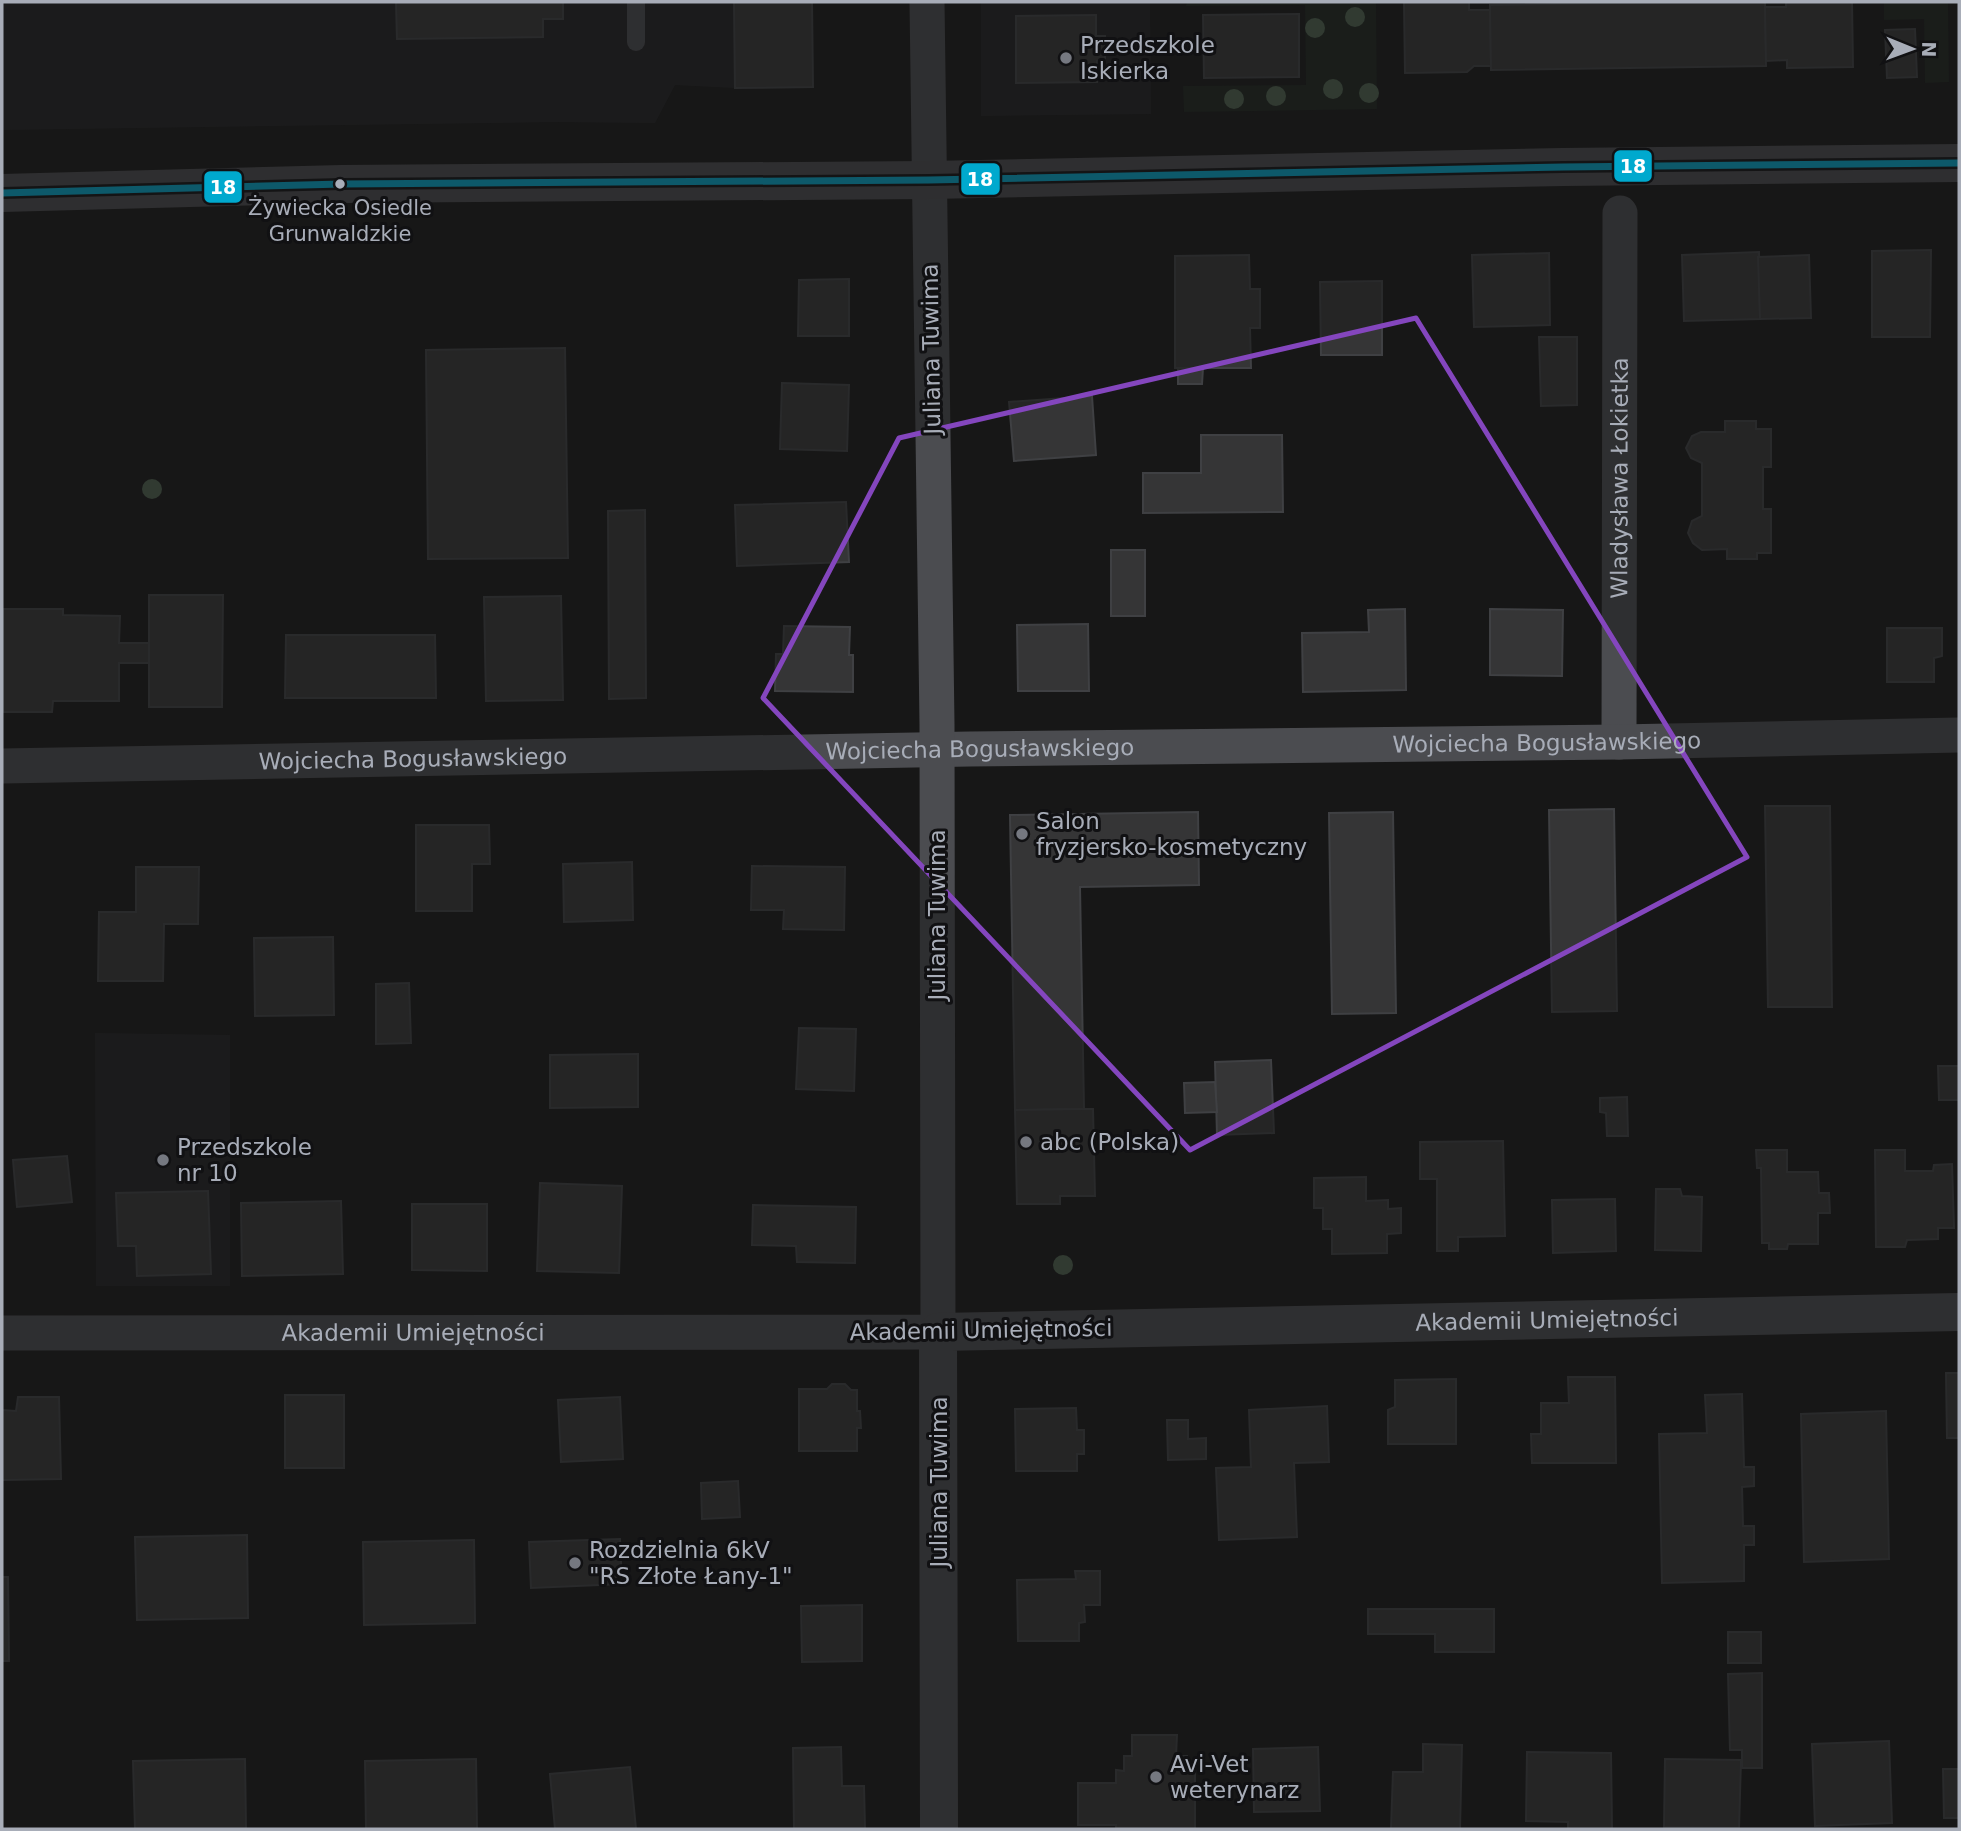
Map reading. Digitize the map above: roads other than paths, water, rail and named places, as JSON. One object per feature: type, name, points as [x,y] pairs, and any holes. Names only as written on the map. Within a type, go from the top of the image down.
[{"type":"main road","points":[[2,193],[342,184],[929,180],[1563,167],[1959,163]]},
{"type":"street","name":"Juliana Tuwima","points":[[927,2],[937,750],[939,1829]]},
{"type":"street","name":"Wladysława Łokietka","points":[[1619,742],[1620,213]]},
{"type":"street","name":"Wojciecha Bogusławskiego","points":[[2,766],[1959,735]]},
{"type":"street","name":"Akademii Umiejętności","points":[[2,1333],[938,1332],[1959,1312]]},
{"type":"lane","points":[[636,2],[636,42]]},
{"type":"place","name":"Przedszkole Iskierka","points":[[1066,58]]},
{"type":"place","name":"Żywiecka Osiedle Grunwaldzkie","points":[[340,184]]},
{"type":"place","name":"Salon fryzjersko-kosmetyczny","points":[[1022,834]]},
{"type":"place","name":"abc (Polska)","points":[[1026,1142]]},
{"type":"place","name":"Przedszkole nr 10","points":[[163,1160]]},
{"type":"place","name":"Rozdzielnia 6kV \"RS Złote Łany-1\"","points":[[575,1563]]},
{"type":"place","name":"Avi-Vet weterynarz","points":[[1156,1777]]}]
